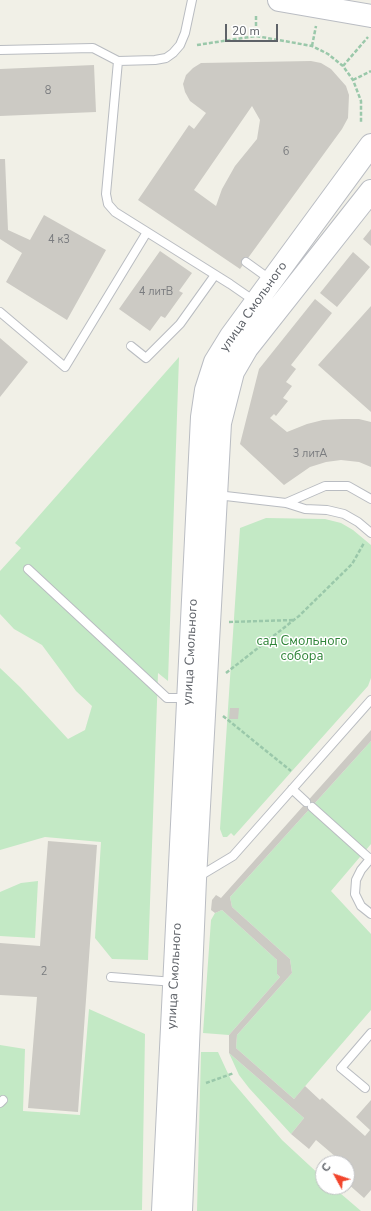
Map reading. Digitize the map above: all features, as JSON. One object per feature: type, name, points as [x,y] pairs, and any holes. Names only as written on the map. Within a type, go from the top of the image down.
[{"type":"street","points":[[279,0],[370,27]]},
{"type":"street","name":"улица Смольного","points":[[163,1211],[174,982],[197,699],[207,494],[220,423],[233,372],[247,348],[264,309],[329,224],[371,145]]},
{"type":"street","name":"улица Смольного","points":[[329,224],[371,191]]},
{"type":"street","name":"улица Смольного","points":[[181,1211],[195,879],[197,699]]},
{"type":"lane","points":[[0,50],[93,48],[118,61],[155,60],[166,58],[180,45],[185,33],[192,0]]},
{"type":"lane","points":[[118,61],[106,194],[108,204],[115,212],[215,275],[264,309]]},
{"type":"lane","points":[[0,312],[65,367],[147,232]]},
{"type":"lane","points":[[246,262],[281,287]]},
{"type":"lane","points":[[131,346],[146,358],[180,324],[215,275]]},
{"type":"lane","points":[[286,503],[326,486],[348,486],[371,499]]},
{"type":"lane","points":[[207,494],[286,503],[305,509],[327,510],[344,514],[358,522],[369,536]]},
{"type":"lane","points":[[28,569],[167,698],[197,699]]},
{"type":"lane","points":[[195,879],[232,856],[371,700]]},
{"type":"lane","points":[[292,789],[370,858],[360,870],[356,880],[355,894],[362,906],[371,914]]},
{"type":"lane","points":[[111,978],[174,982]]},
{"type":"lane","points":[[365,1088],[340,1068],[371,1033]]},
{"type":"path","points":[[256,16],[256,36]]},
{"type":"path","points":[[312,46],[316,26]]},
{"type":"path","points":[[342,66],[370,27]]},
{"type":"path","points":[[197,45],[256,36],[312,46],[328,54],[342,66],[353,80],[361,101],[362,122]]},
{"type":"path","points":[[353,80],[371,71]]},
{"type":"path","points":[[226,673],[294,620],[352,564],[369,536]]},
{"type":"path","points":[[229,622],[294,620]]},
{"type":"path","points":[[223,716],[293,773]]},
{"type":"path","points":[[202,1085],[234,1073]]},
{"type":"green space","points":[[179,357],[168,681],[158,673],[148,960],[112,959],[95,938],[101,842],[45,837],[0,850],[0,668],[20,687],[68,739],[85,730],[92,706],[76,691],[42,645],[14,629],[0,614],[0,571],[21,548],[15,543]]},
{"type":"green space","name":"сад Смольного собора","points":[[266,518],[325,519],[341,523],[353,530],[371,545],[371,678],[368,686],[234,836],[231,833],[227,837],[223,837],[220,829],[240,528]]},
{"type":"green space","points":[[371,741],[371,844],[331,891],[371,934],[371,1010],[294,1099],[236,1048],[237,1035],[292,973],[290,959],[232,907],[230,897]]},
{"type":"green space","points":[[38,881],[35,938],[0,936],[0,892],[21,883]]},
{"type":"green space","points":[[222,910],[277,960],[277,974],[280,977],[229,1035],[203,1033],[211,920],[215,913]]},
{"type":"green space","points":[[89,1009],[145,1034],[142,1210],[0,1211],[0,1045],[25,1049],[23,1111],[80,1115]]},
{"type":"green space","points":[[201,1052],[218,1052],[231,1080],[282,1140],[315,1171],[315,1195],[342,1195],[361,1211],[197,1211]]},
{"type":"green space","points":[[229,1053],[304,1118],[291,1134],[239,1075]]},
{"type":"building","points":[[311,61],[321,63],[331,69],[346,86],[349,95],[348,118],[342,129],[240,269],[138,200],[189,125],[194,129],[206,113],[190,101],[183,84],[186,75],[201,63]],"holes":[[[252,106],[260,120],[257,139],[235,166],[222,189],[216,206],[194,190]]]},
{"type":"building","points":[[94,65],[96,112],[0,116],[0,69]]},
{"type":"building","points":[[0,159],[5,159],[8,230],[30,240],[44,215],[106,250],[67,320],[6,282],[22,253],[0,239]]},
{"type":"building","points":[[371,229],[371,246],[363,239]]},
{"type":"building","points":[[160,251],[192,273],[179,291],[183,293],[165,318],[161,316],[150,331],[119,309]]},
{"type":"building","points":[[353,252],[370,267],[337,307],[320,293]]},
{"type":"building","points":[[315,299],[332,313],[291,365],[296,369],[286,382],[292,386],[283,398],[288,401],[276,416],[274,414],[270,418],[287,432],[307,424],[323,420],[359,419],[371,422],[371,467],[359,462],[341,460],[326,462],[310,467],[284,485],[240,444],[259,369]]},
{"type":"building","points":[[371,306],[371,412],[318,365]]},
{"type":"building","points":[[0,338],[28,362],[0,397]]},
{"type":"building","points":[[230,708],[239,708],[238,719],[229,719]]},
{"type":"building","points":[[371,730],[371,741],[230,897],[232,907],[290,959],[292,973],[237,1035],[236,1048],[294,1099],[305,1086],[320,1100],[322,1098],[365,1136],[370,1130],[356,1117],[371,1100],[371,1190],[364,1198],[355,1190],[355,1155],[334,1155],[316,1140],[309,1149],[291,1134],[304,1118],[229,1053],[229,1035],[280,977],[277,974],[277,960],[222,910],[215,913],[211,910],[212,900],[216,895],[221,898]]},
{"type":"building","points":[[48,841],[97,845],[78,1112],[28,1108],[37,997],[0,995],[0,943],[40,946]]}]
